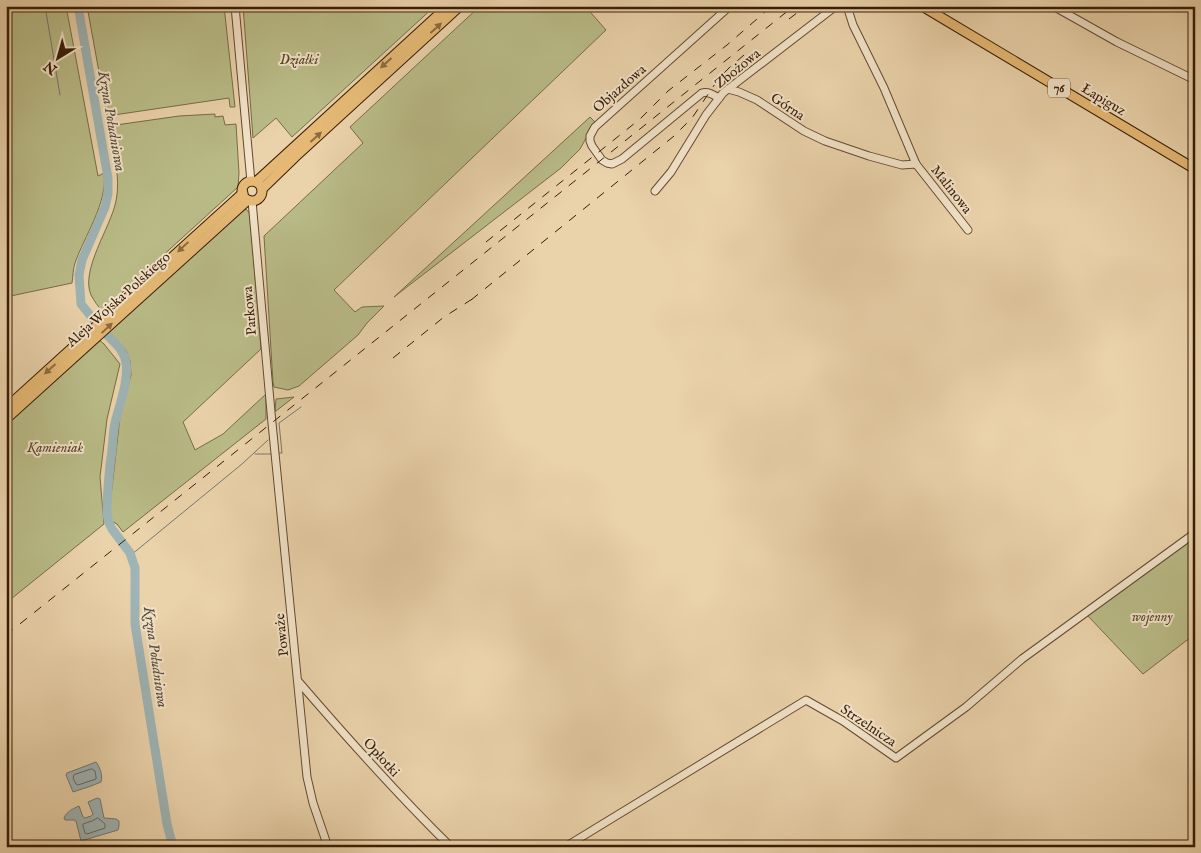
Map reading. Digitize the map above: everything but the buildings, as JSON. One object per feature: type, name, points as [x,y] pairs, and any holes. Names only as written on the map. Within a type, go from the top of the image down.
[{"type":"main road","points":[[256,184],[448,6]]},
{"type":"main road","points":[[256,184],[262,193],[260,198],[248,198],[244,186],[256,184],[288,163],[460,6]]},
{"type":"main road","name":"Łapiguz","points":[[922,6],[1195,169]]},
{"type":"main road","name":"Aleja Wojska Polskiego","points":[[6,408],[248,198]]},
{"type":"main road","name":"Aleja Wojska Polskiego","points":[[6,419],[248,198]]},
{"type":"street","points":[[235,6],[256,184]]},
{"type":"street","name":"Objazdowa","points":[[719,98],[706,92],[702,93],[614,164],[609,164],[602,160],[590,144],[590,136],[597,124],[730,6]]},
{"type":"street","name":"Zbożowa","points":[[655,191],[670,172],[719,98],[728,89],[836,6]]},
{"type":"street","name":"Malinowa","points":[[847,6],[852,25],[884,88],[916,164],[968,230]]},
{"type":"street","points":[[1053,6],[1116,42],[1195,80]]},
{"type":"street","name":"Górna","points":[[728,89],[756,100],[804,131],[834,144],[902,165],[916,164]]},
{"type":"street","name":"Parkowa","points":[[248,198],[272,419]]},
{"type":"street","name":"Poważe","points":[[272,419],[308,778],[313,803],[328,847]]},
{"type":"street","name":"Strzelnicza","points":[[565,847],[806,700],[843,721],[896,758],[966,707],[1022,659],[1193,537]]},
{"type":"street","name":"Opłotki","points":[[298,681],[382,775],[451,847]]},
{"type":"green space","points":[[31,6],[66,6],[98,176],[104,173],[104,184],[99,207],[75,263],[72,283],[6,297],[6,9]]},
{"type":"green space","points":[[87,6],[224,6],[235,107],[230,107],[229,98],[107,116]]},
{"type":"green space","name":"Działki","points":[[243,6],[435,6],[292,137],[276,118],[253,138]]},
{"type":"green space","points":[[480,6],[585,6],[606,30],[334,290],[355,312],[362,307],[384,306],[358,335],[299,386],[288,390],[274,387],[264,236],[363,143],[350,127]]},
{"type":"green space","points":[[215,114],[215,117],[223,116],[225,125],[236,124],[238,187],[102,311],[91,295],[89,285],[93,261],[116,201],[118,183],[109,126],[179,116]]},
{"type":"green space","points":[[590,117],[595,122],[580,149],[561,168],[394,297]]},
{"type":"green space","points":[[246,209],[250,214],[261,349],[183,422],[195,450],[223,434],[266,394],[266,419],[123,532],[117,524],[111,521],[110,505],[120,417],[131,375],[130,361],[126,350],[109,332],[237,215]]},
{"type":"green space","name":"Kamieniak","points":[[99,340],[120,364],[107,419],[100,477],[104,524],[6,603],[6,425]]},
{"type":"green space","points":[[294,397],[276,411],[275,411],[276,399]]},
{"type":"green space","name":"wojenny","points":[[1190,540],[1195,545],[1195,634],[1143,674],[1087,615]]},
{"type":"water","points":[[96,762],[101,772],[101,782],[73,792],[66,775],[67,773]]},
{"type":"water","points":[[97,798],[100,799],[104,818],[119,821],[118,830],[81,841],[76,821],[65,820],[64,818],[68,812],[79,806],[83,817],[91,816],[93,814],[88,802]]},
{"type":"waterway","points":[[45,6],[60,95]]},
{"type":"waterway","name":"Krzna Południowa","points":[[78,6],[108,178],[108,194],[105,207],[82,260],[79,275],[81,304],[94,320]]},
{"type":"waterway","points":[[110,6],[111,11]]},
{"type":"waterway","name":"Krzna Południowa","points":[[107,335],[122,351],[127,370],[114,430],[108,482],[107,515],[112,529],[130,553],[135,568],[135,624],[167,824],[173,847]]},
{"type":"waterway","points":[[279,453],[282,453],[279,423],[301,407]]},
{"type":"waterway","points":[[131,555],[242,464],[268,440]]},
{"type":"waterway","points":[[255,454],[271,454]]},
{"type":"railway","points":[[486,242],[640,119],[668,91],[727,45],[772,6]]},
{"type":"railway","points":[[6,635],[794,6]]},
{"type":"railway","points":[[789,19],[806,6]]},
{"type":"railway","points":[[471,300],[674,136],[692,118],[719,78],[744,55]]},
{"type":"railway","points":[[393,358],[444,317],[477,296]]}]
